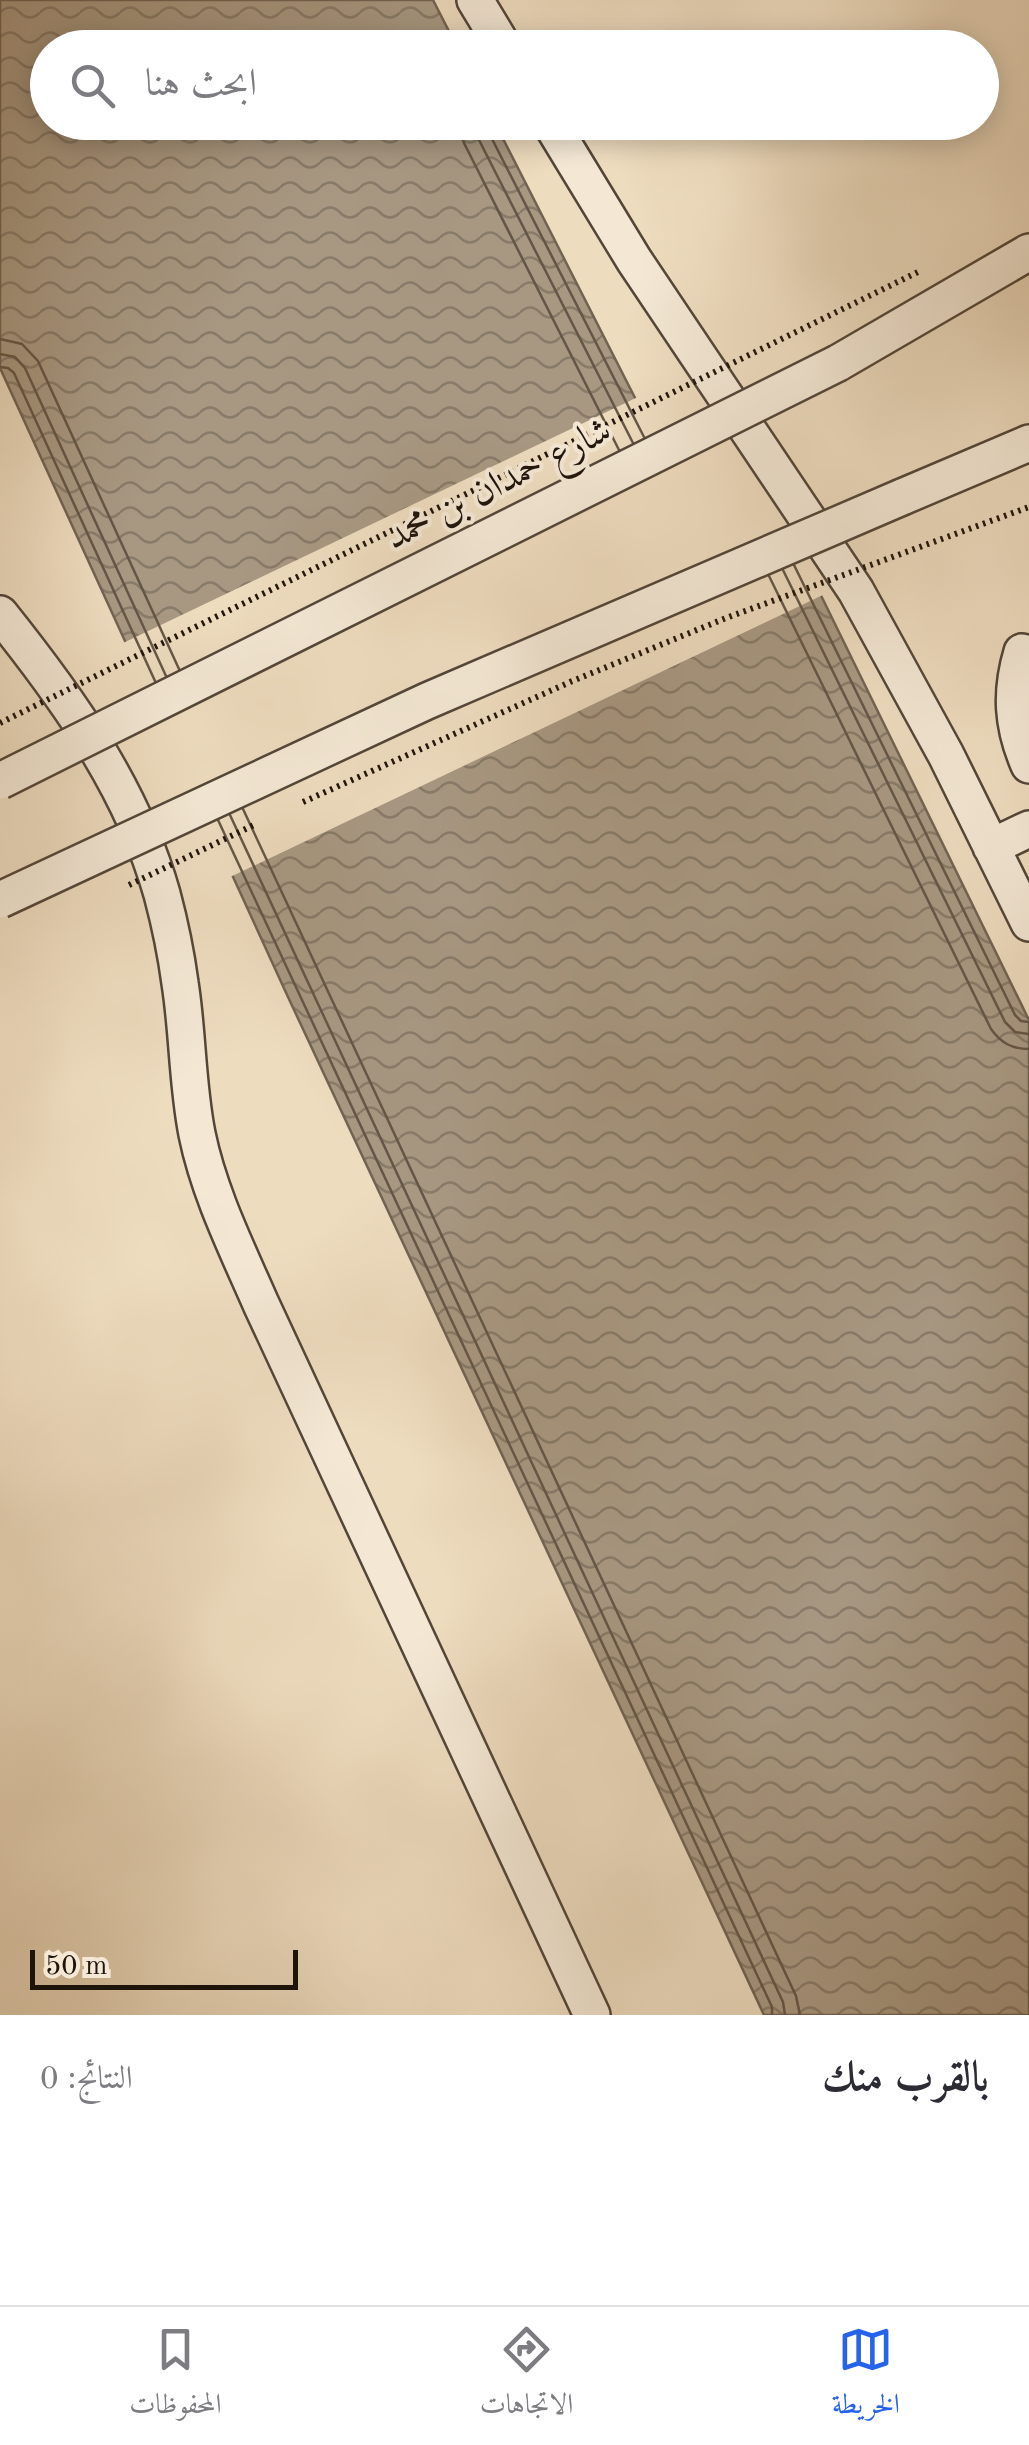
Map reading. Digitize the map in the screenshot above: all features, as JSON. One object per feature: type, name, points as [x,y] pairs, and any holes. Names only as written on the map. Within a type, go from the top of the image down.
[{"type":"street","points":[[474,0],[493,30]]},
{"type":"street","points":[[561,140],[634,260],[856,591],[946,755],[1029,924]]},
{"type":"street","name":"شارع حمدان بن محمد","points":[[0,781],[838,363],[1029,252]]},
{"type":"street","points":[[0,900],[427,701],[1029,444]]},
{"type":"street","points":[[0,614],[78,716],[104,757],[139,830],[173,938],[189,1087],[212,1188],[261,1304],[592,2015]]},
{"type":"street","points":[[1022,652],[1012,698],[1014,721],[1029,765]]},
{"type":"street","points":[[991,847],[1029,828]]},
{"type":"path","points":[[0,723],[920,271]]},
{"type":"path","points":[[296,805],[570,682],[726,618],[1029,507]]},
{"type":"path","points":[[128,885],[262,820]]},
{"type":"water","points":[[0,0],[433,0],[448,30],[30,30],[30,140],[504,140],[714,553],[786,524],[1029,1020],[1029,2015],[764,2015],[288,997],[0,368]]},
{"type":"pier","points":[[640,396],[716,547],[788,520],[825,594],[228,878],[121,644]]}]
